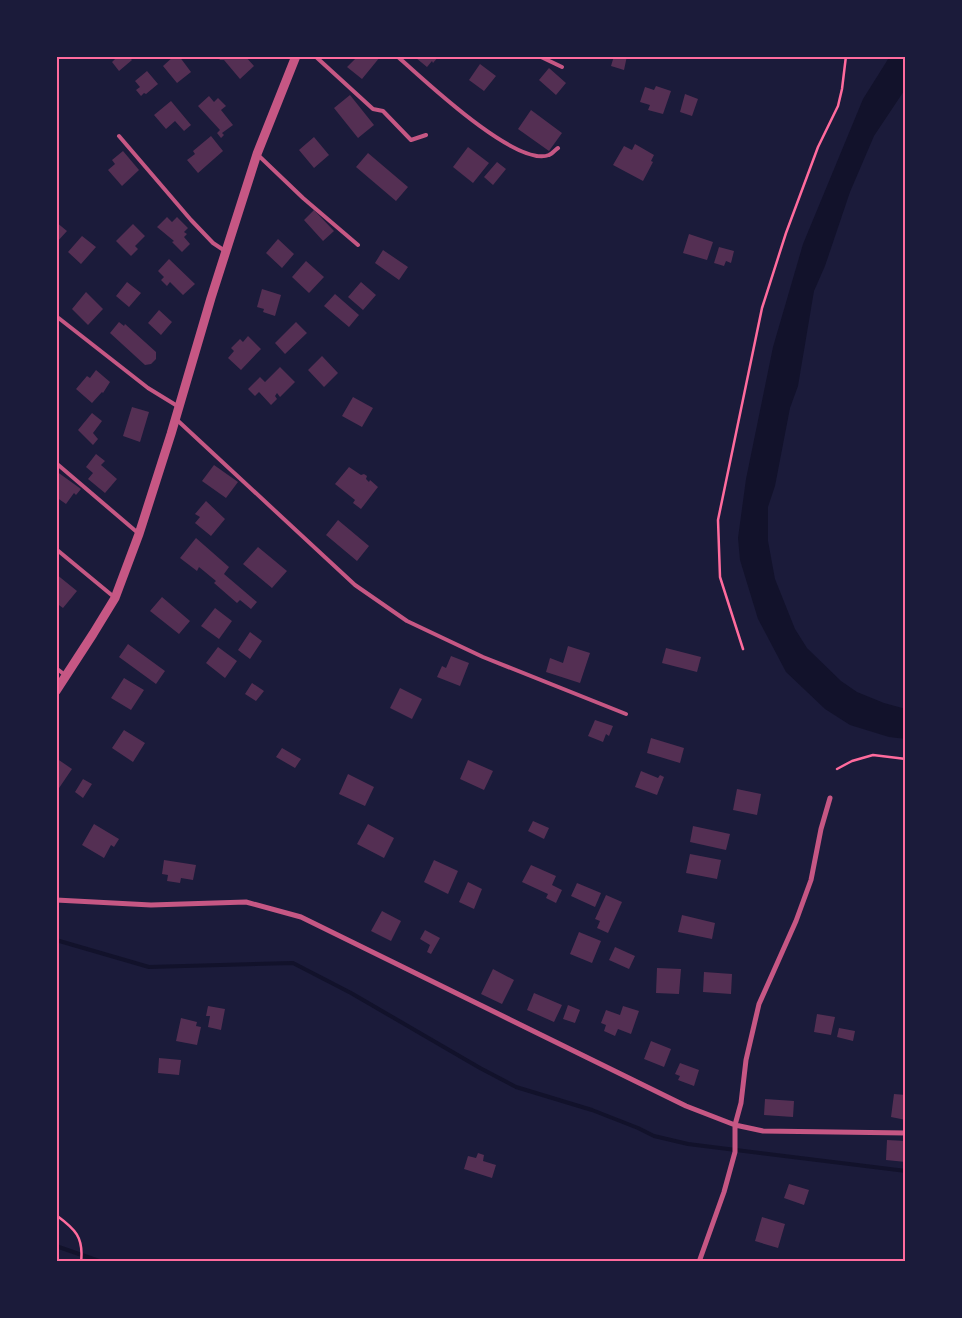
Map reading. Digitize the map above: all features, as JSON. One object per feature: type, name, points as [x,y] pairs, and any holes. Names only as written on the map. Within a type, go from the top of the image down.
[{"type":"street","points":[[56,691],[115,598],[139,534],[180,407],[225,251],[256,154],[296,56]]},
{"type":"street","points":[[699,1262],[724,1192],[734,1152],[735,1125],[741,1103],[746,1060],[757,1010],[796,921],[810,880],[830,798]]},
{"type":"street","points":[[56,900],[151,905],[246,902],[301,917],[686,1106],[735,1125],[763,1130],[906,1133]]},
{"type":"lane","points":[[316,56],[373,109],[383,110],[411,140],[426,135]]},
{"type":"lane","points":[[397,56],[480,126],[515,149],[537,156],[548,155],[558,148]]},
{"type":"lane","points":[[539,56],[562,67]]},
{"type":"lane","points":[[119,136],[191,220],[213,243],[225,251]]},
{"type":"lane","points":[[256,154],[303,198],[358,245]]},
{"type":"lane","points":[[56,316],[148,388],[180,407]]},
{"type":"lane","points":[[175,419],[355,586],[407,621],[483,657],[626,714]]},
{"type":"lane","points":[[56,462],[139,534]]},
{"type":"lane","points":[[56,549],[115,598]]},
{"type":"lane","points":[[56,668],[66,676]]},
{"type":"path","points":[[743,649],[720,577],[718,520],[762,308],[786,233],[818,147],[838,106],[846,56]]},
{"type":"path","points":[[838,769],[852,761],[873,755],[906,759]]},
{"type":"path","points":[[56,1215],[71,1227],[80,1238],[81,1262]]},
{"type":"shaded area","points":[[890,56],[906,56],[906,88],[874,136],[850,192],[825,266],[814,291],[798,386],[790,408],[775,486],[768,507],[768,541],[775,579],[795,629],[807,648],[841,681],[857,692],[884,703],[906,709],[906,739],[889,737],[850,725],[825,709],[786,672],[758,619],[740,560],[738,538],[746,479],[773,347],[803,244],[863,99]]},
{"type":"building","points":[[118,56],[128,56],[132,60],[119,71],[112,62]]},
{"type":"building","points":[[174,56],[179,56],[191,72],[177,83],[163,66]]},
{"type":"building","points":[[217,56],[245,56],[254,66],[240,79],[224,60],[220,60]]},
{"type":"building","points":[[358,56],[380,57],[362,79],[347,67]]},
{"type":"building","points":[[418,56],[439,56],[427,67],[416,58]]},
{"type":"building","points":[[614,56],[627,56],[624,70],[611,66]]},
{"type":"building","points":[[480,64],[496,76],[484,91],[469,80]]},
{"type":"building","points":[[549,68],[566,83],[556,95],[539,80]]},
{"type":"building","points":[[147,71],[158,84],[141,96],[136,90],[140,87],[135,81]]},
{"type":"building","points":[[656,86],[671,91],[663,114],[648,110],[650,105],[640,102],[645,87],[654,90]]},
{"type":"building","points":[[685,94],[698,99],[692,116],[680,112]]},
{"type":"building","points":[[350,95],[374,125],[358,138],[334,108]]},
{"type":"building","points":[[209,96],[214,102],[218,98],[226,106],[221,110],[233,125],[222,133],[224,135],[221,138],[217,133],[220,130],[198,106]]},
{"type":"building","points":[[171,101],[191,125],[184,131],[175,121],[166,129],[154,115]]},
{"type":"building","points":[[531,110],[562,133],[549,151],[518,129]]},
{"type":"building","points":[[211,136],[223,151],[198,173],[187,160],[195,154],[193,151]]},
{"type":"building","points":[[314,137],[329,155],[314,168],[299,150]]},
{"type":"building","points":[[635,144],[654,155],[651,161],[653,162],[643,181],[613,165],[624,146],[632,150]]},
{"type":"building","points":[[468,147],[489,163],[473,183],[453,167]]},
{"type":"building","points":[[123,151],[139,170],[122,186],[108,170],[115,164],[112,160]]},
{"type":"building","points":[[368,153],[408,187],[396,201],[356,167]]},
{"type":"building","points":[[497,162],[506,169],[493,185],[484,177]]},
{"type":"building","points":[[314,210],[334,231],[323,241],[304,220]]},
{"type":"building","points":[[167,217],[172,222],[177,217],[188,228],[184,232],[187,234],[184,237],[190,244],[182,252],[172,242],[174,241],[157,227]]},
{"type":"building","points":[[56,222],[67,231],[56,243]]},
{"type":"building","points":[[133,224],[145,236],[135,246],[138,249],[131,256],[116,241]]},
{"type":"building","points":[[689,234],[713,242],[707,260],[683,253]]},
{"type":"building","points":[[82,236],[96,247],[81,264],[68,252]]},
{"type":"building","points":[[278,239],[294,254],[282,268],[266,253]]},
{"type":"building","points":[[719,247],[734,251],[731,263],[726,261],[724,266],[714,263]]},
{"type":"building","points":[[383,250],[408,267],[399,280],[375,263]]},
{"type":"building","points":[[169,259],[195,284],[183,295],[170,282],[167,286],[161,280],[164,277],[158,271]]},
{"type":"building","points":[[306,261],[324,277],[309,293],[292,277]]},
{"type":"building","points":[[127,282],[141,293],[129,307],[116,296]]},
{"type":"building","points":[[361,282],[376,295],[363,310],[348,297]]},
{"type":"building","points":[[262,289],[281,295],[275,316],[263,312],[264,309],[257,307]]},
{"type":"building","points":[[86,292],[103,309],[88,325],[72,309]]},
{"type":"building","points":[[335,294],[359,315],[349,327],[324,306]]},
{"type":"building","points":[[159,310],[172,322],[161,335],[148,323]]},
{"type":"building","points":[[119,322],[124,326],[125,324],[156,352],[156,359],[151,364],[145,365],[110,333]]},
{"type":"building","points":[[296,322],[307,333],[285,354],[275,343]]},
{"type":"building","points":[[248,336],[261,349],[241,370],[228,358],[234,351],[231,348],[240,339],[243,342]]},
{"type":"building","points":[[322,356],[338,373],[324,387],[308,370]]},
{"type":"building","points":[[280,367],[295,382],[280,397],[277,393],[275,396],[277,399],[271,405],[259,392],[255,396],[248,389],[260,377],[265,382]]},
{"type":"building","points":[[96,370],[110,382],[103,393],[92,403],[76,389],[87,376],[90,378]]},
{"type":"building","points":[[353,397],[373,408],[362,427],[342,416]]},
{"type":"building","points":[[132,407],[149,412],[140,442],[123,436]]},
{"type":"building","points":[[92,413],[102,421],[93,433],[98,439],[93,445],[78,430]]},
{"type":"building","points":[[96,454],[105,461],[101,465],[117,479],[105,493],[88,479],[93,473],[86,467]]},
{"type":"building","points":[[214,465],[238,482],[226,498],[202,481]]},
{"type":"building","points":[[349,467],[361,475],[367,476],[366,479],[369,482],[370,480],[378,487],[361,509],[353,503],[355,500],[335,484]]},
{"type":"building","points":[[56,471],[81,489],[76,495],[74,493],[66,504],[56,497]]},
{"type":"building","points":[[206,501],[225,519],[211,536],[195,523],[200,517],[195,514]]},
{"type":"building","points":[[338,520],[369,546],[357,561],[326,535]]},
{"type":"building","points":[[196,538],[229,567],[224,574],[257,602],[251,609],[240,600],[237,603],[214,583],[216,581],[199,567],[197,571],[180,558]]},
{"type":"building","points":[[258,547],[287,571],[272,588],[243,564]]},
{"type":"building","points":[[56,574],[77,591],[63,608],[56,603]]},
{"type":"building","points":[[162,597],[190,621],[179,634],[150,611]]},
{"type":"building","points":[[215,608],[232,621],[219,639],[201,626]]},
{"type":"building","points":[[250,632],[262,641],[250,659],[238,650]]},
{"type":"building","points":[[128,644],[165,671],[156,684],[119,657]]},
{"type":"building","points":[[568,646],[590,653],[580,683],[546,672],[550,658],[563,663]]},
{"type":"building","points":[[218,647],[237,661],[225,678],[206,663]]},
{"type":"building","points":[[666,648],[701,657],[697,672],[662,663]]},
{"type":"building","points":[[451,656],[469,663],[460,686],[437,677],[442,666],[446,668]]},
{"type":"building","points":[[124,678],[144,690],[131,710],[111,698]]},
{"type":"building","points":[[252,683],[264,691],[256,701],[245,694]]},
{"type":"building","points":[[400,688],[422,699],[412,719],[390,708]]},
{"type":"building","points":[[595,720],[613,726],[609,736],[606,734],[603,742],[588,736]]},
{"type":"building","points":[[124,730],[145,743],[133,762],[112,748]]},
{"type":"building","points":[[651,738],[684,748],[680,763],[647,753]]},
{"type":"building","points":[[282,748],[301,759],[295,768],[276,757]]},
{"type":"building","points":[[56,758],[72,769],[57,791],[56,790]]},
{"type":"building","points":[[468,760],[493,771],[484,790],[460,779]]},
{"type":"building","points":[[641,771],[658,778],[660,775],[664,777],[657,795],[635,787]]},
{"type":"building","points":[[348,774],[374,787],[365,806],[339,794]]},
{"type":"building","points":[[83,779],[92,784],[83,798],[75,792]]},
{"type":"building","points":[[737,789],[761,794],[757,815],[733,810]]},
{"type":"building","points":[[533,821],[549,828],[544,839],[528,831]]},
{"type":"building","points":[[94,824],[119,839],[114,847],[111,845],[104,858],[82,845]]},
{"type":"building","points":[[368,824],[394,838],[384,858],[357,844]]},
{"type":"building","points":[[693,826],[730,834],[726,850],[690,842]]},
{"type":"building","points":[[690,854],[721,860],[717,879],[686,873]]},
{"type":"building","points":[[164,860],[196,865],[193,880],[181,878],[180,883],[167,881],[168,875],[162,874]]},
{"type":"building","points":[[434,860],[458,871],[448,894],[424,882]]},
{"type":"building","points":[[531,865],[556,876],[552,885],[562,890],[556,903],[546,898],[548,894],[522,882]]},
{"type":"building","points":[[468,882],[482,889],[474,909],[459,902]]},
{"type":"building","points":[[577,883],[601,893],[595,907],[571,896]]},
{"type":"building","points":[[606,895],[622,902],[608,933],[597,928],[600,921],[595,919]]},
{"type":"building","points":[[382,911],[401,921],[391,941],[371,931]]},
{"type":"building","points":[[682,915],[715,923],[712,939],[678,932]]},
{"type":"building","points":[[425,930],[440,938],[431,954],[427,952],[430,945],[420,939]]},
{"type":"building","points":[[579,932],[601,941],[592,963],[570,954]]},
{"type":"building","points":[[615,947],[635,956],[629,969],[609,960]]},
{"type":"building","points":[[657,968],[681,969],[679,994],[656,993]]},
{"type":"building","points":[[493,969],[514,980],[502,1004],[481,994]]},
{"type":"building","points":[[704,972],[732,974],[731,994],[703,992]]},
{"type":"building","points":[[534,993],[562,1005],[554,1022],[527,1010]]},
{"type":"building","points":[[568,1005],[580,1010],[575,1023],[563,1019]]},
{"type":"building","points":[[208,1006],[225,1009],[221,1030],[208,1027],[210,1016],[206,1016]]},
{"type":"building","points":[[623,1006],[639,1011],[631,1034],[618,1029],[615,1036],[604,1031],[606,1025],[601,1023],[606,1010],[620,1015]]},
{"type":"building","points":[[817,1014],[835,1017],[831,1035],[814,1032]]},
{"type":"building","points":[[181,1018],[197,1022],[196,1026],[201,1027],[197,1045],[176,1041]]},
{"type":"building","points":[[839,1028],[855,1031],[853,1041],[837,1037]]},
{"type":"building","points":[[651,1041],[671,1049],[664,1067],[644,1059]]},
{"type":"building","points":[[159,1058],[181,1060],[179,1075],[158,1073]]},
{"type":"building","points":[[680,1063],[699,1070],[694,1086],[678,1080],[680,1076],[675,1074]]},
{"type":"building","points":[[894,1094],[906,1095],[906,1120],[891,1117]]},
{"type":"building","points":[[765,1099],[794,1101],[793,1117],[764,1115]]},
{"type":"building","points":[[887,1140],[906,1141],[906,1162],[886,1160]]},
{"type":"building","points":[[478,1153],[484,1155],[483,1161],[496,1165],[492,1178],[464,1169],[468,1156],[476,1158]]},
{"type":"building","points":[[789,1184],[809,1190],[804,1205],[784,1198]]},
{"type":"building","points":[[762,1217],[785,1224],[778,1248],[755,1241]]},
{"type":"waterway","points":[[56,940],[149,967],[293,963],[351,993],[516,1087],[592,1110],[654,1136],[688,1144],[906,1171]]},
{"type":"waterway","points":[[56,1246],[102,1262]]}]
